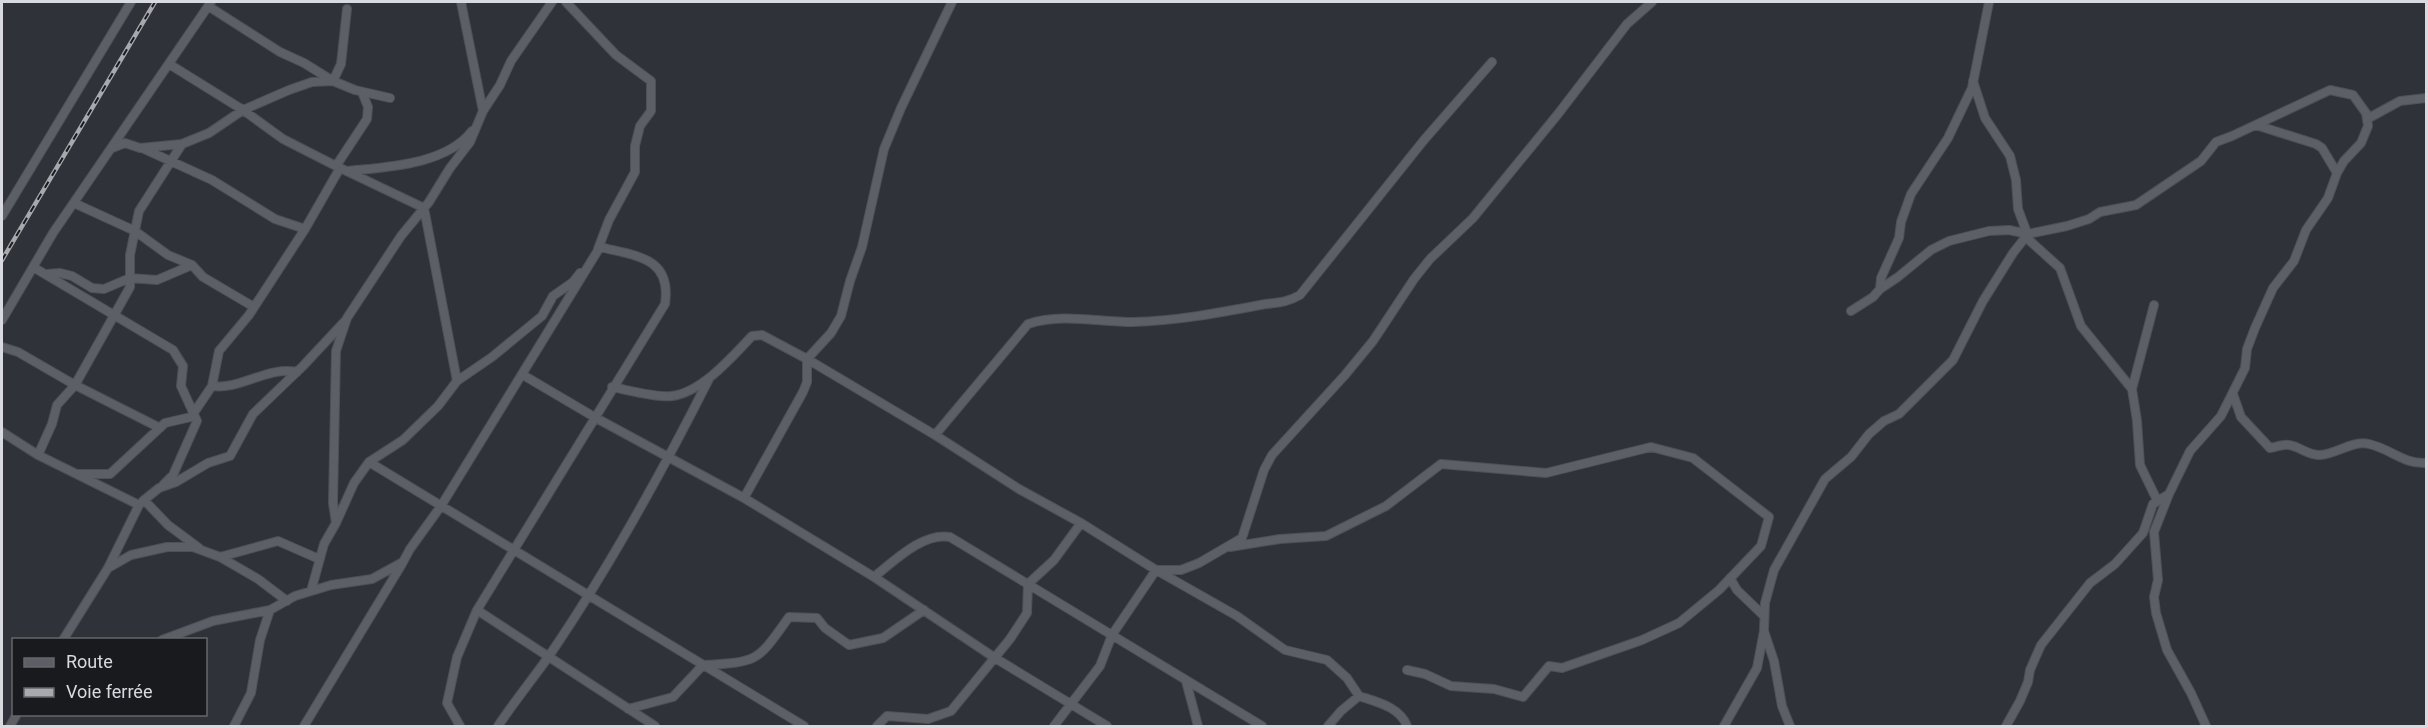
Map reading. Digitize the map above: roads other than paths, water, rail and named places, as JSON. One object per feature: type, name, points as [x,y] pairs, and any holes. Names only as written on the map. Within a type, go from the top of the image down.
[{"type":"street","points":[[2,216],[131,2]]},
{"type":"street","points":[[462,2],[483,111]]},
{"type":"street","points":[[159,488],[177,482],[208,463],[230,456],[253,414],[297,372],[347,318],[401,236],[424,208],[470,142],[483,111],[500,85],[511,61],[552,2]]},
{"type":"street","points":[[304,726],[410,549],[441,506],[600,247],[609,220],[635,172],[634,146],[640,126],[651,111],[651,81],[616,55],[566,2]]},
{"type":"street","points":[[744,498],[803,392],[807,382],[807,359],[831,333],[841,316],[862,247],[884,149],[952,2]]},
{"type":"street","points":[[1156,570],[1181,570],[1230,547],[1242,538],[1264,470],[1272,455],[1373,341],[1430,259],[1473,218],[1558,114],[1627,24],[1652,2]]},
{"type":"street","points":[[1880,289],[1881,278],[1899,238],[1901,222],[1911,194],[1948,138],[1964,106],[1973,81],[1989,2]]},
{"type":"street","points":[[2,320],[74,203],[209,4],[280,52],[304,63],[333,81],[362,92],[390,98]]},
{"type":"street","points":[[333,81],[341,64],[347,9]]},
{"type":"street","points":[[935,435],[1028,324],[1046,318],[1133,322],[1203,317],[1264,304],[1287,303],[1300,295],[1424,140],[1492,62]]},
{"type":"street","points":[[169,64],[243,110],[283,139],[424,208]]},
{"type":"street","points":[[140,148],[182,144],[209,134],[243,110],[312,82],[333,81]]},
{"type":"street","points":[[1973,81],[1985,118],[2010,156],[2016,180],[2018,209],[2030,241],[2060,268],[2075,315],[2081,326],[2132,389]]},
{"type":"street","points":[[1851,311],[1898,278],[1931,250],[1949,241],[1989,231],[2009,230],[2028,234],[2067,226],[2100,213],[2136,205],[2201,161],[2216,142],[2330,90],[2353,95],[2366,112],[2368,126],[2361,143],[2344,161],[2328,198],[2306,230],[2294,261],[2273,288],[2247,349],[2245,368],[2233,394],[2221,416],[2190,452],[2169,494],[2154,532],[2158,580],[2154,597],[2156,613],[2167,650],[2206,726]]},
{"type":"street","points":[[78,474],[110,474],[165,423],[191,417],[212,387],[219,351],[254,307],[305,229],[367,119],[368,107],[362,92]]},
{"type":"street","points":[[2367,119],[2400,101],[2427,98]]},
{"type":"street","points":[[340,168],[403,166],[434,157],[467,138],[477,124]]},
{"type":"street","points":[[2256,125],[2316,144],[2322,148],[2337,173]]},
{"type":"street","points":[[112,148],[125,143],[140,148],[212,180],[275,219],[305,229]]},
{"type":"street","points":[[38,455],[52,424],[57,405],[75,385],[130,287],[130,255],[139,211],[182,144]]},
{"type":"street","points":[[74,203],[135,231],[168,255],[192,265],[203,277],[254,307]]},
{"type":"street","points":[[424,208],[457,381]]},
{"type":"street","points":[[1724,726],[1757,668],[1764,631],[1763,615],[1774,570],[1824,479],[1851,457],[1869,434],[1884,420],[1899,414],[1953,360],[1983,301],[2013,253],[2028,234]]},
{"type":"street","points":[[311,591],[324,544],[354,483],[369,462],[403,440],[438,406],[457,381],[492,357],[542,316],[553,296],[573,282],[600,247]]},
{"type":"street","points":[[460,726],[447,703],[457,657],[477,610],[665,304],[666,278],[647,260],[600,247]]},
{"type":"street","points":[[45,274],[60,273],[72,276],[92,288],[104,289],[130,278],[141,277],[157,280],[192,265]]},
{"type":"street","points":[[33,267],[174,350],[183,366],[181,386],[197,421],[173,475],[142,502],[108,568],[64,638]]},
{"type":"street","points":[[2154,306],[2132,389],[2140,465],[2157,500]]},
{"type":"street","points":[[336,523],[333,503],[336,351],[347,318]]},
{"type":"street","points":[[612,387],[670,396],[685,392],[710,377],[752,336],[757,334],[807,359],[935,435],[1018,489],[1081,523],[1156,570],[1237,616],[1285,650],[1327,660],[1347,678],[1359,696],[1385,705],[1404,717],[1407,726]]},
{"type":"street","points":[[2,347],[18,351],[75,385],[160,428]]},
{"type":"street","points":[[212,387],[225,388],[263,374],[285,369],[297,372]]},
{"type":"street","points":[[523,375],[596,418],[744,498],[874,577],[995,658],[1107,726]]},
{"type":"street","points":[[498,726],[548,657],[588,595],[669,458],[710,377]]},
{"type":"street","points":[[2233,394],[2241,417],[2270,448],[2288,445],[2308,454],[2319,455],[2332,453],[2356,443],[2368,443],[2406,461],[2427,463]]},
{"type":"street","points":[[2,432],[38,455],[142,502],[168,525],[204,551]]},
{"type":"street","points":[[1230,547],[1280,539],[1326,536],[1386,506],[1441,464],[1546,473],[1651,447],[1693,458],[1769,518],[1761,546],[1730,578],[1679,623],[1642,640],[1562,668],[1549,666],[1523,697],[1494,689],[1451,687],[1425,674],[1407,670]]},
{"type":"street","points":[[369,462],[804,726]]},
{"type":"street","points":[[2006,726],[2020,701],[2041,645],[2090,583],[2115,564],[2143,533],[2153,504],[2169,494]]},
{"type":"street","points":[[877,726],[887,716],[928,719],[951,711],[995,658],[1027,613],[1028,584],[1054,560],[1081,523]]},
{"type":"street","points":[[874,577],[913,547],[940,535],[960,542],[1262,726]]},
{"type":"street","points":[[223,556],[278,541],[319,559]]},
{"type":"street","points":[[108,568],[131,555],[167,547],[193,547],[223,556],[287,601]]},
{"type":"street","points":[[165,638],[213,621],[270,610],[311,591],[331,585],[372,579],[403,562]]},
{"type":"street","points":[[1054,726],[1100,666],[1112,635],[1156,570]]},
{"type":"street","points":[[1730,578],[1737,590],[1763,615]]},
{"type":"street","points":[[234,726],[250,693],[260,640],[270,610]]},
{"type":"street","points":[[477,610],[655,726]]},
{"type":"street","points":[[628,709],[673,697],[704,665],[746,663],[764,652],[789,616],[817,618],[825,628],[849,645],[883,638],[924,610]]},
{"type":"street","points":[[1764,631],[1774,661],[1782,706],[1791,726]]},
{"type":"street","points":[[1186,681],[1198,726]]},
{"type":"street","points":[[1328,726],[1359,696]]},
{"type":"railway","points":[[2,260],[155,2]]}]
